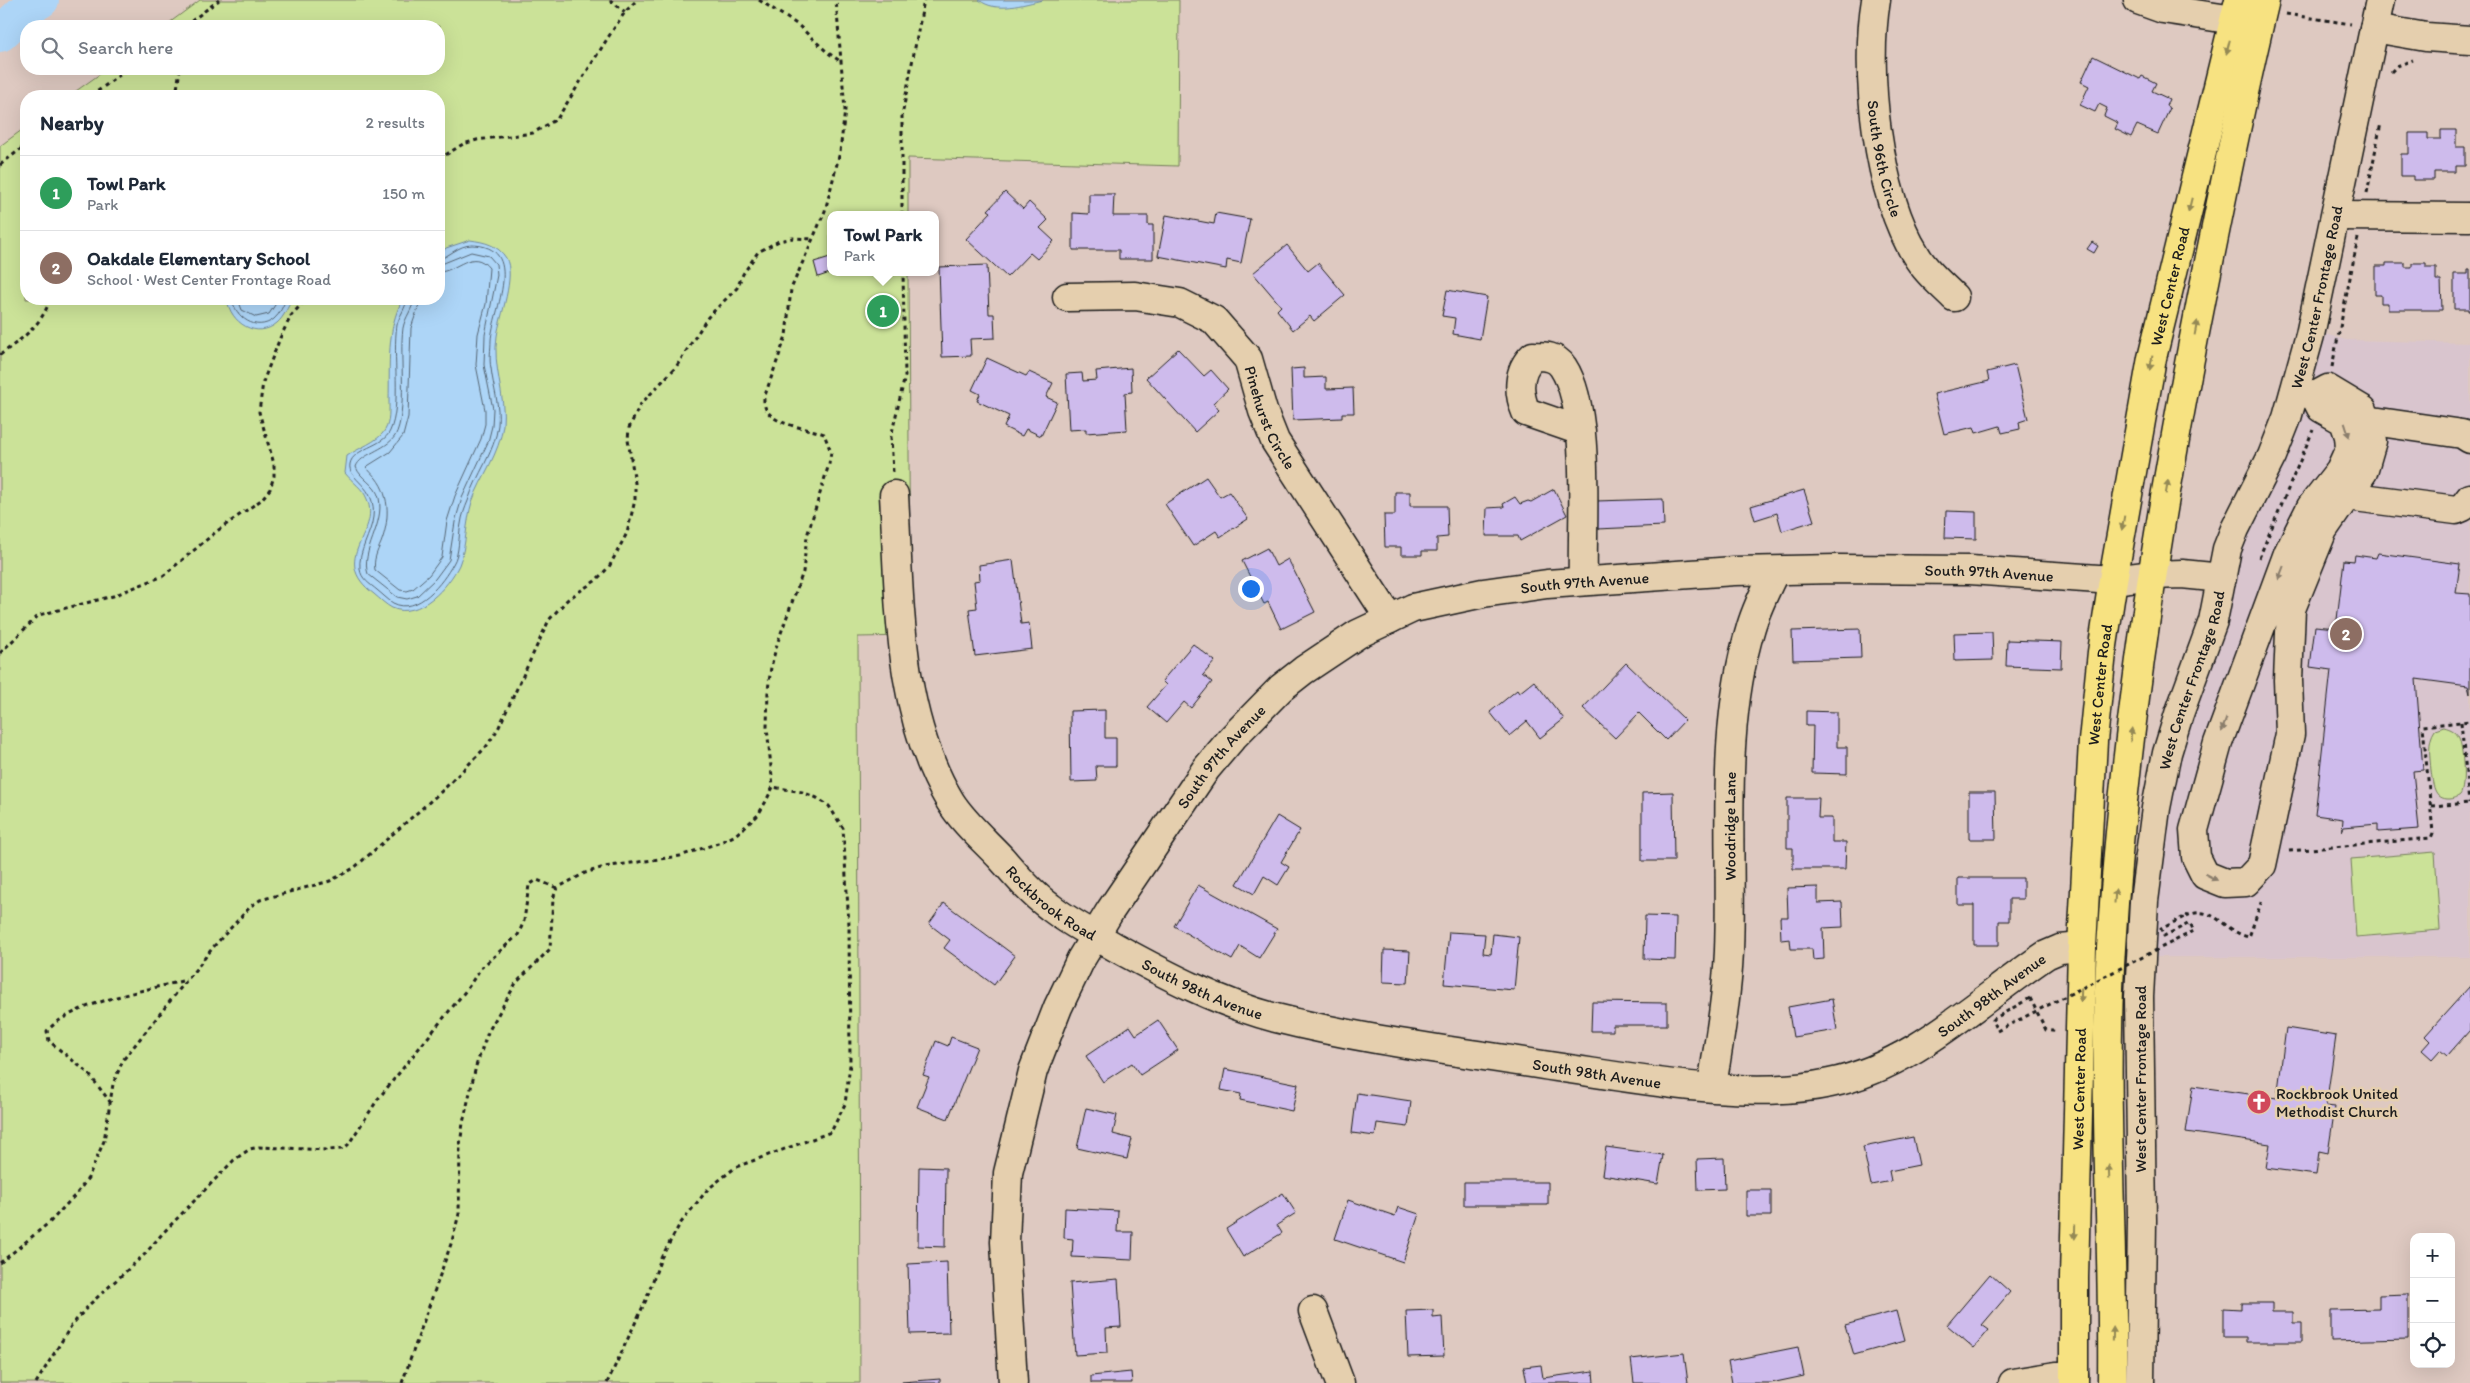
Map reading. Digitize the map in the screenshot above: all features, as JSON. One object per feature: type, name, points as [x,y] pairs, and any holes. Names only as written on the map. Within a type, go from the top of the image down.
[{"type":"main road","name":"West Center Road","points":[[2114,1383],[2107,1136],[2108,1002],[2125,788],[2141,647],[2185,382],[2273,6]]},
{"type":"main road","name":"West Center Road","points":[[2074,1380],[2074,1278],[2082,946],[2092,740],[2112,580],[2152,358],[2236,10]]},
{"type":"main road","points":[[2074,1380],[2114,1383]]},
{"type":"street","name":"South 96th Circle","points":[[1876,0],[1873,84],[1876,123],[1890,190],[1899,218],[1914,253],[1954,297]]},
{"type":"street","points":[[2138,0],[2163,9],[2236,10]]},
{"type":"street","name":"West Center Frontage Road","points":[[2140,1383],[2142,1220],[2139,997],[2148,867],[2156,808],[2167,753],[2212,621],[2227,549],[2234,529],[2305,393],[2310,335],[2380,0]]},
{"type":"street","points":[[2374,28],[2426,38],[2470,40]]},
{"type":"street","points":[[2336,216],[2470,217]]},
{"type":"street","name":"Pinehurst Circle","points":[[1066,297],[1135,296],[1180,302],[1214,320],[1248,359],[1263,411],[1275,442],[1390,619]]},
{"type":"street","points":[[2305,393],[2321,408],[2344,421],[2349,436],[2353,468],[2347,496],[2323,530],[2291,609],[2288,680],[2290,734],[2262,865],[2246,882],[2225,883],[2205,875],[2196,858],[2194,830],[2218,743],[2288,553],[2312,507],[2353,468],[2372,442],[2363,410],[2328,389],[2305,393]]},
{"type":"street","points":[[2366,420],[2462,434],[2470,439]]},
{"type":"street","points":[[1581,431],[1583,581]]},
{"type":"street","name":"Rockbrook Road","points":[[894,495],[900,616],[914,715],[926,754],[951,802],[1022,882],[1049,907],[1095,936],[1081,958],[1058,1007],[1033,1071],[1008,1173],[1004,1242],[1013,1383]]},
{"type":"street","points":[[2347,496],[2456,510],[2463,508],[2470,498]]},
{"type":"street","name":"South 97th Avenue","points":[[1095,936],[1181,804],[1233,738],[1282,688],[1304,670],[1358,634],[1413,608],[1483,593],[1583,581],[1734,571],[1837,569],[1970,570],[2112,580],[2152,575],[2196,575],[2222,578]]},
{"type":"street","name":"Woodridge Lane","points":[[1712,1086],[1726,996],[1729,951],[1729,775],[1732,723],[1751,627],[1775,571]]},
{"type":"street","name":"South 98th Avenue","points":[[1095,936],[1193,987],[1236,1005],[1276,1018],[1401,1043],[1592,1072],[1763,1090],[1792,1090],[1832,1083],[1866,1073],[1895,1060],[1930,1038],[2046,956],[2060,949],[2082,946]]},
{"type":"street","points":[[1313,1311],[1340,1383]]},
{"type":"street","points":[[2014,1383],[2056,1376],[2074,1380]]},
{"type":"path","points":[[195,20],[219,0]]},
{"type":"path","points":[[610,0],[625,12]]},
{"type":"path","points":[[445,155],[463,144],[533,133],[558,119],[625,12],[637,0]]},
{"type":"path","points":[[759,0],[798,25],[827,52],[840,61]]},
{"type":"path","points":[[402,1383],[449,1249],[459,1214],[460,1145],[476,1066],[488,1032],[516,983],[550,949],[553,934],[553,899],[557,888],[577,876],[604,867],[680,856],[734,836],[758,815],[773,787],[767,727],[771,667],[777,644],[803,572],[807,536],[831,452],[824,434],[769,416],[763,406],[764,398],[786,336],[791,289],[825,211],[840,152],[844,110],[836,0]]},
{"type":"path","points":[[902,211],[902,116],[924,0]]},
{"type":"path","points":[[2273,6],[2374,28]]},
{"type":"path","points":[[99,90],[120,75]]},
{"type":"path","points":[[177,90],[179,75]]},
{"type":"path","points":[[0,165],[20,150]]},
{"type":"path","points":[[0,1263],[62,1211],[83,1185],[104,1141],[113,1084],[123,1060],[187,980],[251,906],[260,900],[330,881],[354,868],[443,790],[486,747],[502,720],[549,620],[567,600],[595,581],[609,567],[627,532],[635,500],[629,434],[640,405],[676,367],[708,317],[737,288],[742,274],[758,252],[780,241],[793,238],[813,239]]},
{"type":"path","points":[[894,495],[891,437],[905,376],[903,276]]},
{"type":"path","points":[[0,355],[35,327],[43,317],[48,305]]},
{"type":"path","points":[[0,653],[39,615],[51,610],[113,596],[163,576],[217,531],[261,500],[270,489],[274,476],[274,464],[259,412],[263,382],[280,338],[291,316],[301,305]]},
{"type":"path","points":[[2332,368],[2338,371]]},
{"type":"path","points":[[2279,852],[2428,839],[2434,833],[2423,726],[2470,721]]},
{"type":"path","points":[[2431,806],[2470,803],[2461,722]]},
{"type":"path","points":[[607,1383],[646,1300],[661,1258],[695,1203],[719,1178],[736,1167],[831,1132],[844,1104],[850,1065],[849,925],[842,828],[829,806],[817,798],[802,792],[773,787]]},
{"type":"path","points":[[36,1383],[71,1326],[90,1304],[145,1254],[234,1160],[250,1149],[259,1147],[329,1150],[340,1149],[348,1144],[378,1099],[462,996],[481,968],[518,935],[524,921],[529,885],[538,880],[557,888]]},
{"type":"path","points":[[2061,1032],[2046,1030],[2030,998],[1992,1020],[1997,1032],[2194,931],[2190,923],[2164,936],[2161,929],[2186,916]]},
{"type":"path","points":[[2152,960],[2153,941]]},
{"type":"path","points":[[111,1103],[88,1073],[49,1041],[47,1031],[54,1022],[87,1007],[187,980]]},
{"type":"shaded area","points":[[2321,333],[2346,340],[2470,343],[2470,957],[2154,957],[2159,873],[2174,779],[2235,567]]},
{"type":"green space","points":[[200,0],[1179,0],[1178,166],[908,158],[908,211],[827,211],[827,276],[908,276],[910,636],[858,637],[860,1383],[0,1383],[0,146],[20,131],[20,305],[445,305],[445,90],[77,90],[99,75],[445,75],[445,20],[173,20]]},
{"type":"green space","points":[[2444,727],[2453,731],[2458,736],[2463,758],[2462,791],[2459,796],[2451,799],[2444,799],[2437,794],[2433,785],[2431,771],[2430,749],[2432,735],[2435,730]]},
{"type":"green space","points":[[2435,852],[2440,930],[2356,937],[2351,859]]},
{"type":"water","points":[[979,0],[1043,0],[1002,7],[986,4]]},
{"type":"water","points":[[470,240],[486,243],[495,247],[503,254],[509,266],[508,285],[496,347],[497,370],[503,403],[503,425],[494,455],[472,502],[459,565],[441,591],[432,599],[412,609],[402,610],[390,607],[374,594],[361,581],[355,569],[355,557],[368,524],[370,512],[365,495],[345,473],[347,456],[378,438],[387,427],[389,415],[389,361],[394,322],[400,305],[445,305],[446,248]]},
{"type":"water","points":[[228,305],[289,305],[277,323],[261,330],[253,329],[239,322]]},
{"type":"building","points":[[2093,56],[2140,79],[2142,76],[2156,83],[2152,91],[2169,99],[2166,106],[2170,108],[2158,134],[2137,125],[2131,137],[2115,129],[2118,123],[2104,116],[2107,108],[2099,104],[2095,112],[2080,105],[2089,86],[2081,82]]},
{"type":"building","points":[[2441,130],[2456,130],[2456,147],[2465,147],[2465,166],[2455,166],[2455,172],[2434,172],[2434,180],[2413,180],[2413,176],[2401,176],[2401,154],[2409,154],[2409,133],[2428,133],[2428,139],[2441,139]]},
{"type":"building","points":[[1005,192],[1023,209],[1029,202],[1048,220],[1040,228],[1054,241],[1037,259],[1030,253],[1007,277],[966,239],[991,212],[988,210]]},
{"type":"building","points":[[1089,194],[1114,194],[1113,216],[1148,216],[1148,225],[1153,225],[1153,259],[1119,259],[1119,250],[1073,250],[1073,213],[1089,214]]},
{"type":"building","points":[[1216,213],[1250,219],[1241,263],[1227,260],[1226,269],[1158,256],[1166,215],[1214,224]]},
{"type":"building","points":[[2092,242],[2098,246],[2094,253],[2087,249]]},
{"type":"building","points":[[1287,245],[1308,271],[1318,263],[1345,295],[1314,321],[1310,316],[1293,330],[1277,310],[1281,306],[1253,273]]},
{"type":"building","points":[[827,258],[827,274],[818,277],[814,262]]},
{"type":"building","points":[[2386,263],[2405,263],[2405,267],[2412,267],[2412,263],[2426,263],[2426,267],[2436,267],[2436,280],[2441,280],[2442,310],[2388,310],[2388,303],[2381,303],[2381,295],[2375,295],[2375,266],[2386,266]]},
{"type":"building","points":[[987,265],[989,314],[994,314],[995,338],[970,339],[971,356],[942,357],[939,267]]},
{"type":"building","points":[[2468,269],[2470,269],[2470,311],[2468,309],[2454,309],[2454,274],[2468,274]]},
{"type":"building","points":[[1447,290],[1487,297],[1480,339],[1453,334],[1455,318],[1442,316]]},
{"type":"building","points":[[1178,349],[1204,376],[1211,370],[1228,389],[1213,403],[1219,410],[1195,432],[1146,378]]},
{"type":"building","points":[[987,358],[1026,376],[1029,372],[1053,383],[1046,397],[1057,402],[1041,436],[1026,429],[1022,436],[1004,427],[1009,416],[977,401],[980,394],[972,390]]},
{"type":"building","points":[[2015,365],[2028,419],[2019,422],[2020,429],[2002,433],[2000,426],[1976,433],[1974,427],[1944,434],[1934,394],[1989,381],[1987,372]]},
{"type":"building","points":[[1131,368],[1132,392],[1125,393],[1127,430],[1086,433],[1086,429],[1069,430],[1066,374],[1082,373],[1083,381],[1097,380],[1096,371]]},
{"type":"building","points":[[1304,368],[1304,378],[1326,377],[1326,389],[1353,388],[1354,413],[1342,413],[1342,418],[1293,420],[1291,369]]},
{"type":"building","points":[[1206,477],[1220,497],[1229,492],[1248,519],[1220,537],[1216,531],[1193,546],[1165,504]]},
{"type":"building","points":[[1554,489],[1567,515],[1520,541],[1518,536],[1486,536],[1487,508],[1504,507],[1503,504],[1515,497],[1520,504],[1528,501],[1531,502]]},
{"type":"building","points":[[1804,490],[1814,521],[1782,531],[1777,513],[1755,520],[1751,506]]},
{"type":"building","points":[[1395,492],[1410,492],[1410,506],[1447,506],[1448,537],[1437,538],[1437,551],[1422,551],[1422,555],[1401,555],[1401,547],[1385,547],[1384,515],[1395,515]]},
{"type":"building","points":[[1663,499],[1664,526],[1597,529],[1596,501]]},
{"type":"building","points":[[1946,511],[1976,512],[1976,539],[1945,538]]},
{"type":"building","points":[[1267,548],[1276,566],[1288,559],[1315,612],[1281,629],[1268,602],[1264,604],[1242,561]]},
{"type":"building","points":[[2378,553],[2460,564],[2456,593],[2470,594],[2470,694],[2468,686],[2416,679],[2423,770],[2413,771],[2419,829],[2378,832],[2378,824],[2344,827],[2342,831],[2343,819],[2315,815],[2331,670],[2310,667],[2315,626],[2336,628],[2344,560],[2354,561],[2355,555],[2376,558]]},
{"type":"building","points":[[1013,560],[1021,624],[1029,623],[1032,649],[975,656],[969,609],[977,608],[974,581],[980,580],[979,565]]},
{"type":"building","points":[[1860,629],[1861,658],[1793,660],[1792,631]]},
{"type":"building","points":[[1992,632],[1993,660],[1955,661],[1954,633]]},
{"type":"building","points":[[2007,640],[2062,642],[2061,668],[2006,666]]},
{"type":"building","points":[[1193,644],[1215,661],[1203,675],[1212,682],[1191,708],[1184,702],[1166,723],[1147,707],[1166,685],[1162,681]]},
{"type":"building","points":[[1626,663],[1685,720],[1666,740],[1639,713],[1615,738],[1583,708]]},
{"type":"building","points":[[1534,681],[1564,719],[1540,738],[1527,721],[1509,736],[1490,712],[1517,690],[1519,693]]},
{"type":"building","points":[[1105,710],[1105,738],[1116,738],[1116,766],[1096,766],[1097,781],[1071,782],[1070,711]]},
{"type":"building","points":[[1806,711],[1837,712],[1837,747],[1847,747],[1847,774],[1812,773],[1813,726],[1806,726]]},
{"type":"building","points":[[1673,792],[1674,861],[1642,861],[1642,793]]},
{"type":"building","points":[[1969,792],[1995,792],[1996,839],[1969,839]]},
{"type":"building","points":[[1787,798],[1819,798],[1818,818],[1832,818],[1832,842],[1846,842],[1845,869],[1793,869],[1793,848],[1787,848]]},
{"type":"building","points":[[1277,816],[1300,830],[1281,862],[1289,867],[1278,885],[1264,876],[1254,894],[1237,884]]},
{"type":"building","points":[[1958,878],[2023,878],[2023,899],[2009,899],[2009,921],[1999,921],[1999,945],[1974,945],[1974,905],[1958,905]]},
{"type":"building","points":[[1198,885],[1277,929],[1259,958],[1240,946],[1232,960],[1174,926]]},
{"type":"building","points":[[1818,887],[1818,903],[1842,902],[1843,927],[1823,928],[1824,959],[1813,960],[1812,949],[1791,949],[1790,939],[1781,940],[1780,917],[1788,917],[1787,888]]},
{"type":"building","points":[[944,903],[1015,956],[994,985],[944,948],[950,940],[929,924]]},
{"type":"building","points":[[1645,916],[1676,917],[1675,960],[1644,959]]},
{"type":"building","points":[[1449,932],[1485,934],[1483,953],[1491,954],[1493,934],[1519,937],[1514,990],[1444,984]]},
{"type":"building","points":[[1384,950],[1410,951],[1408,983],[1383,982]]},
{"type":"building","points":[[2470,986],[2470,1030],[2447,1056],[2440,1050],[2432,1059],[2422,1050],[2430,1041],[2425,1036]]},
{"type":"building","points":[[1832,999],[1837,1030],[1793,1037],[1788,1007]]},
{"type":"building","points":[[1592,1002],[1667,1003],[1667,1025],[1613,1025],[1613,1031],[1591,1031]]},
{"type":"building","points":[[1158,1020],[1178,1050],[1140,1075],[1132,1063],[1103,1082],[1086,1056],[1130,1026],[1136,1035]]},
{"type":"building","name":"Rockbrook United Methodist Church","points":[[2286,1028],[2336,1036],[2326,1106],[2335,1107],[2328,1153],[2319,1151],[2316,1175],[2266,1168],[2270,1144],[2186,1132],[2193,1086],[2277,1098]]},
{"type":"building","points":[[951,1037],[977,1047],[948,1119],[917,1107],[929,1077],[923,1075],[936,1041],[948,1046]]},
{"type":"building","points":[[1225,1069],[1298,1084],[1292,1111],[1240,1100],[1241,1094],[1221,1090]]},
{"type":"building","points":[[1357,1093],[1411,1101],[1408,1127],[1377,1123],[1375,1136],[1352,1133]]},
{"type":"building","points":[[1086,1108],[1117,1115],[1113,1134],[1132,1139],[1127,1159],[1077,1148]]},
{"type":"building","points":[[1913,1137],[1919,1165],[1889,1171],[1891,1181],[1871,1185],[1863,1147]]},
{"type":"building","points":[[1606,1147],[1663,1155],[1658,1184],[1602,1175]]},
{"type":"building","points":[[1724,1158],[1725,1189],[1698,1190],[1697,1159]]},
{"type":"building","points":[[919,1167],[946,1168],[945,1247],[918,1246]]},
{"type":"building","points":[[1464,1182],[1548,1182],[1548,1205],[1464,1205]]},
{"type":"building","points":[[1746,1190],[1771,1190],[1771,1216],[1746,1216]]},
{"type":"building","points":[[1283,1193],[1296,1213],[1277,1225],[1282,1233],[1243,1257],[1226,1229]]},
{"type":"building","points":[[1348,1200],[1395,1216],[1398,1207],[1419,1214],[1403,1262],[1335,1239]]},
{"type":"building","points":[[1065,1208],[1118,1211],[1117,1232],[1133,1232],[1132,1260],[1072,1257],[1073,1239],[1064,1238]]},
{"type":"building","points":[[947,1262],[949,1333],[910,1334],[908,1264]]},
{"type":"building","points":[[1990,1274],[2010,1292],[1982,1325],[1989,1330],[1974,1348],[1947,1325]]},
{"type":"building","points":[[1118,1279],[1121,1327],[1106,1328],[1107,1353],[1075,1355],[1070,1283]]},
{"type":"building","points":[[2408,1294],[2408,1339],[2331,1341],[2331,1310],[2379,1309],[2379,1295]]},
{"type":"building","points":[[2241,1303],[2272,1303],[2272,1312],[2293,1312],[2293,1323],[2302,1323],[2302,1342],[2246,1342],[2246,1337],[2223,1337],[2223,1308],[2241,1309]]},
{"type":"building","points":[[1433,1310],[1433,1318],[1442,1317],[1444,1356],[1408,1357],[1406,1311]]},
{"type":"building","points":[[1896,1311],[1904,1341],[1854,1355],[1845,1325]]},
{"type":"building","points":[[1798,1347],[1804,1376],[1771,1383],[1732,1383],[1728,1361]]},
{"type":"building","points":[[1684,1353],[1688,1383],[1634,1383],[1631,1359]]},
{"type":"building","points":[[1541,1365],[1543,1378],[1593,1371],[1594,1383],[1527,1383],[1524,1367]]},
{"type":"building","points":[[1131,1372],[1132,1383],[1091,1383],[1091,1376]]},
{"type":"building","points":[[940,1379],[940,1383],[902,1383],[902,1382]]},
{"type":"waterway","points":[[0,34],[28,8],[41,0]]},
{"type":"place","name":"Towl Park","points":[[883,311]]},
{"type":"place","name":"Oakdale Elementary School","points":[[2346,634]]},
{"type":"place","name":"Rockbrook United Methodist Church","points":[[2259,1102]]}]
